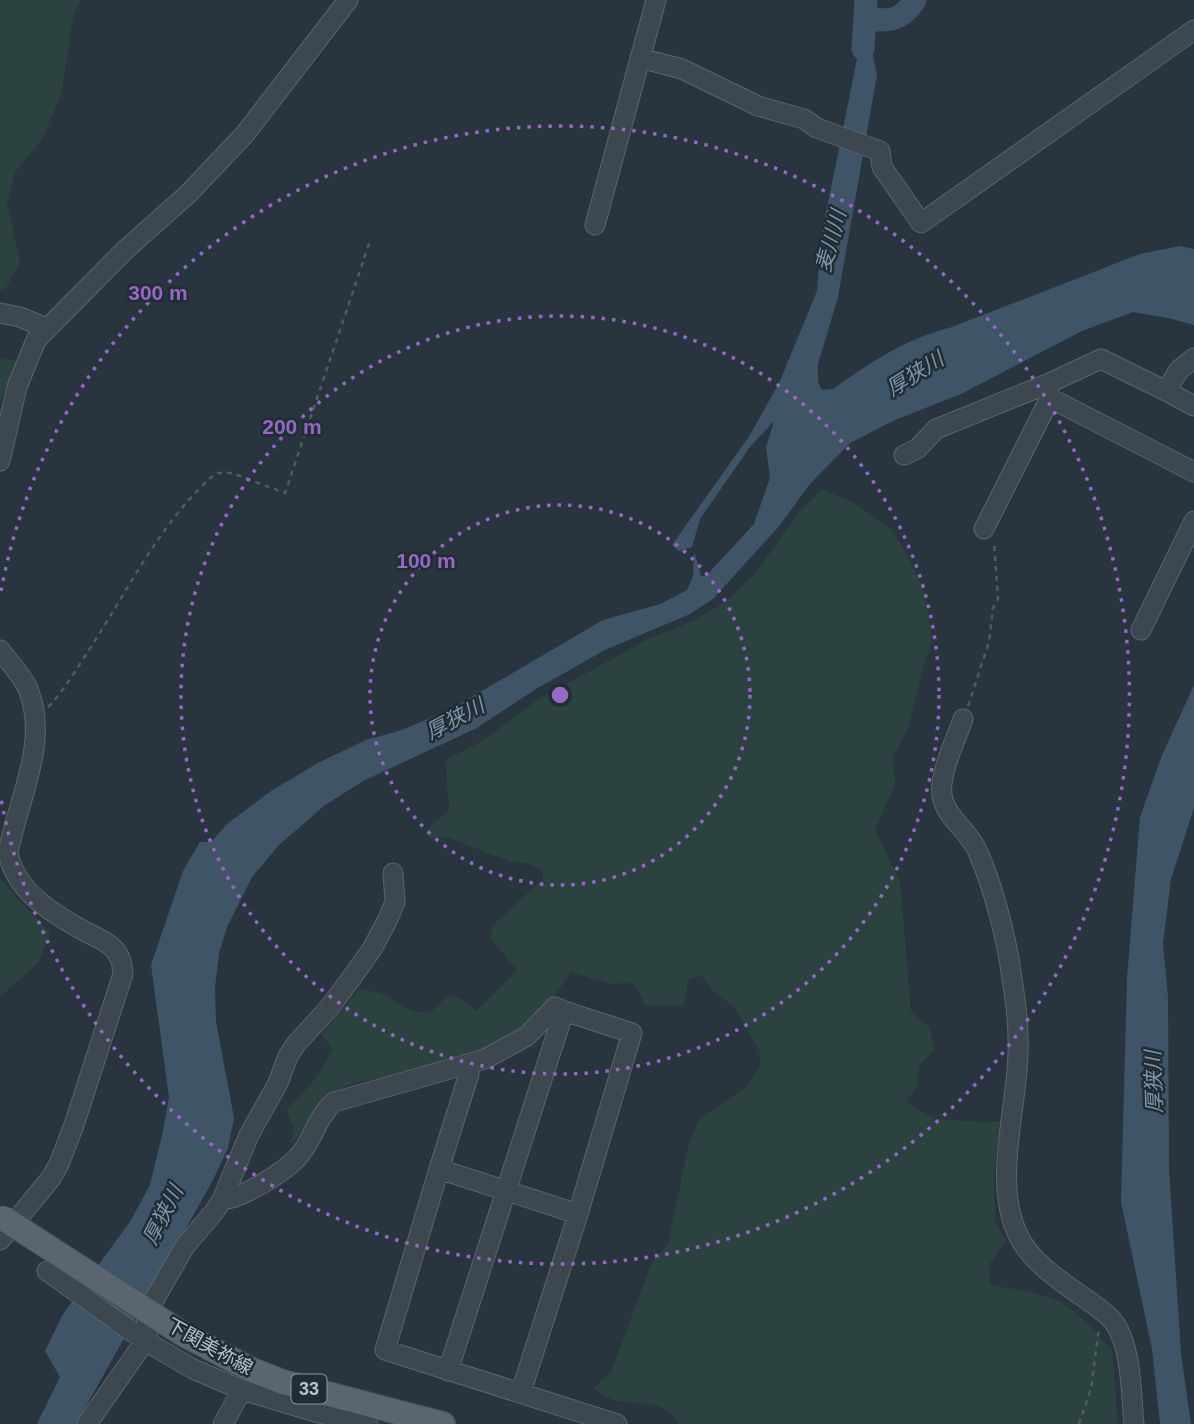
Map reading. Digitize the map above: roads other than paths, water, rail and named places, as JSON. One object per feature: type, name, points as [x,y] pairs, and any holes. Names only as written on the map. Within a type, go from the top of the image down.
[{"type":"main road","name":"下関美祢線","points":[[1,1224],[183,1334],[250,1369],[283,1382],[443,1424]]},
{"type":"street","points":[[0,461],[17,387],[36,340],[125,250],[188,194],[245,134],[348,0]]},
{"type":"street","points":[[595,225],[656,0]]},
{"type":"street","points":[[640,58],[682,69],[758,106],[804,119],[817,128],[880,150],[882,167],[921,223],[1194,30]]},
{"type":"street","points":[[0,313],[20,317],[46,328]]},
{"type":"street","points":[[1166,391],[1179,370],[1194,358]]},
{"type":"street","points":[[904,455],[917,449],[936,429],[1048,391],[1101,359],[1194,406]]},
{"type":"street","points":[[1048,391],[1194,472]]},
{"type":"street","points":[[984,529],[1048,391]]},
{"type":"street","points":[[1141,630],[1194,522]]},
{"type":"street","points":[[0,650],[27,687],[34,722],[32,762],[8,853],[10,866],[34,898],[55,915],[112,947],[122,960],[123,974],[59,1164],[51,1178],[1,1224]]},
{"type":"street","points":[[963,719],[942,780],[941,793],[946,810],[978,850],[1004,935],[1012,980],[1018,1053],[1008,1161],[1009,1203],[1018,1236],[1025,1246],[1054,1274],[1113,1320],[1121,1335],[1128,1362],[1134,1424]]},
{"type":"street","points":[[88,1424],[141,1338],[148,1333],[146,1314],[185,1246],[222,1200],[249,1135],[296,1044],[329,1008],[372,949],[395,902],[393,873]]},
{"type":"street","points":[[222,1200],[237,1196],[272,1178],[299,1156],[320,1117],[334,1102],[485,1059],[527,1035],[555,1007],[632,1033],[522,1392]]},
{"type":"street","points":[[448,1371],[564,1011]]},
{"type":"street","points":[[467,1065],[469,1074],[385,1350],[617,1424]]},
{"type":"street","points":[[439,1169],[578,1214]]},
{"type":"street","points":[[47,1271],[141,1338],[183,1364],[242,1390],[315,1412],[368,1424]]},
{"type":"street","points":[[223,1424],[242,1390]]},
{"type":"water","name":"厚狭川","points":[[865,19],[877,75],[838,297],[818,364],[818,382],[822,390],[833,389],[875,360],[905,344],[1140,254],[1180,246],[1194,249],[1194,325],[1133,312],[1082,331],[961,394],[895,420],[850,443],[809,485],[780,525],[713,599],[690,614],[605,650],[536,689],[475,729],[365,780],[325,805],[279,845],[252,877],[227,927],[219,953],[215,987],[216,1021],[234,1118],[228,1148],[213,1180],[76,1424],[37,1424],[60,1377],[45,1351],[63,1314],[131,1220],[150,1185],[169,1097],[151,965],[183,871],[200,842],[211,842],[227,824],[271,791],[318,763],[366,740],[402,730],[451,709],[603,620],[660,604],[687,590],[693,576],[694,551],[701,576],[706,576],[754,524],[770,478],[766,447],[774,421],[750,447],[700,519],[692,547],[679,551],[672,545],[750,435],[780,381],[817,291],[821,238]]},
{"type":"water","name":"厚狭川","points":[[1194,685],[1194,808],[1171,879],[1163,944],[1168,997],[1169,1168],[1181,1354],[1191,1424],[1160,1424],[1152,1349],[1121,1202],[1127,978],[1140,817],[1162,755]]},
{"type":"waterway","name":"麦川川","points":[[863,49],[866,0]]},
{"type":"waterway","points":[[865,19],[894,19],[905,13],[915,0]]}]
